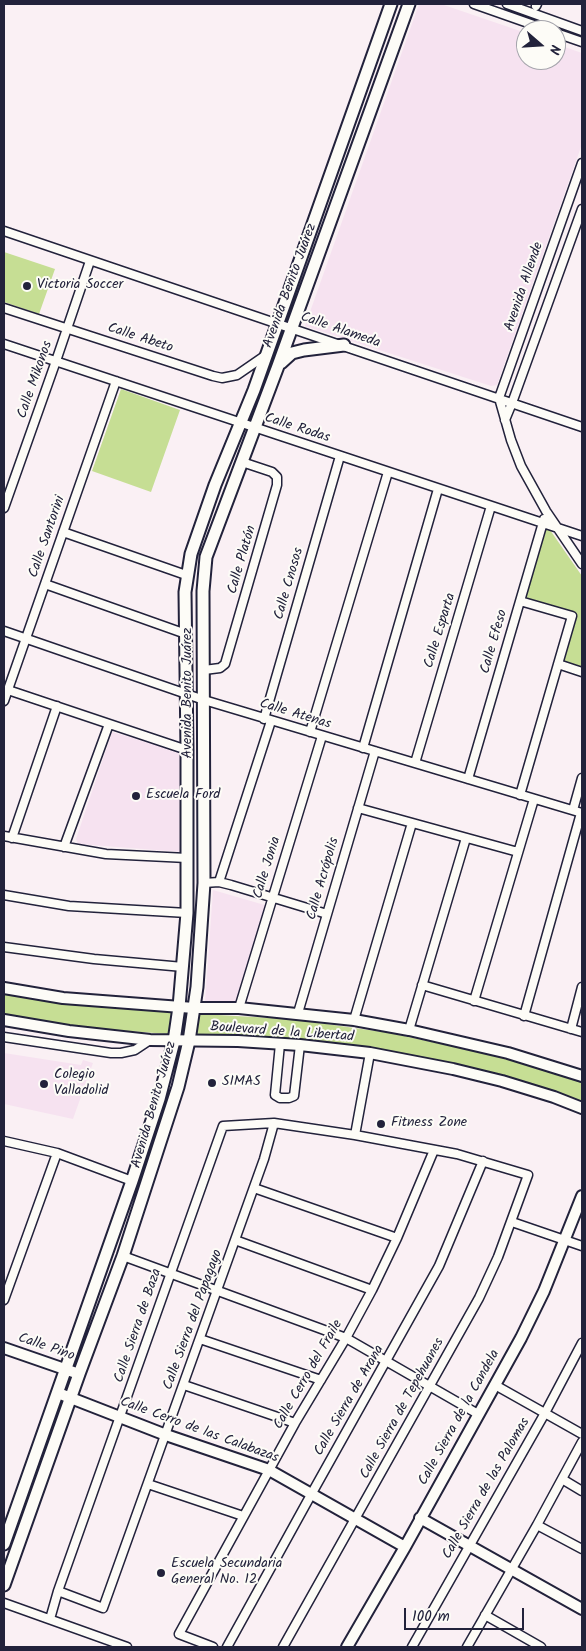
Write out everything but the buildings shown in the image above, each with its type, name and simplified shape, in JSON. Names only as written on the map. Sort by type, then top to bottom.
[{"type":"main road","name":"Avenida Benito Juárez","points":[[4,1544],[132,1181],[162,1090],[174,1041],[179,1007],[187,913],[185,592],[186,575],[196,535],[266,355],[391,4]]},
{"type":"main road","name":"Avenida Benito Juárez","points":[[4,1585],[70,1398],[123,1256],[178,1088],[189,1041],[200,949],[204,883],[203,591],[204,566],[208,549],[292,328],[408,4]]},
{"type":"main road","points":[[278,366],[292,353],[344,345]]},
{"type":"main road","name":"Boulevard de la Libertad","points":[[4,988],[63,998],[194,1008],[239,1008],[354,1020],[409,1030],[508,1053],[582,1076]]},
{"type":"main road","name":"Boulevard de la Libertad","points":[[4,1020],[69,1031],[150,1040],[300,1045],[370,1053],[453,1069],[502,1081],[582,1108]]},
{"type":"main road","name":"Calle Sierra de la Candela","points":[[347,1647],[521,1338],[544,1291],[582,1196]]},
{"type":"main road","name":"Calle Pino","points":[[4,1348],[79,1374]]},
{"type":"main road","name":"Calle Cerro de las Calabazas","points":[[58,1393],[166,1435],[269,1470],[405,1547]]},
{"type":"main road","points":[[420,1518],[582,1609]]},
{"type":"street","points":[[474,4],[520,20]]},
{"type":"street","points":[[507,4],[582,30]]},
{"type":"street","points":[[566,36],[582,42]]},
{"type":"street","name":"Avenida Allende","points":[[499,398],[582,163]]},
{"type":"street","name":"Avenida Allende","points":[[505,420],[580,223],[582,209]]},
{"type":"street","points":[[563,217],[580,223]]},
{"type":"street","name":"Calle Alameda","points":[[4,231],[512,403],[581,424]]},
{"type":"street","name":"Calle Mikonos","points":[[4,508],[7,488],[56,362],[90,260]]},
{"type":"street","name":"Calle Abeto","points":[[4,308],[222,378],[237,375],[266,355]]},
{"type":"street","name":"Calle Rodas","points":[[4,344],[582,536]]},
{"type":"street","name":"Calle Santorini","points":[[4,701],[116,381]]},
{"type":"street","points":[[499,398],[521,466],[546,511],[582,564]]},
{"type":"street","name":"Calle Cnosos","points":[[219,882],[268,720],[340,456]]},
{"type":"street","name":"Calle Platón","points":[[204,670],[220,668],[226,664],[277,485],[277,477],[272,472],[242,462]]},
{"type":"street","points":[[310,732],[388,472]]},
{"type":"street","points":[[363,748],[438,489]]},
{"type":"street","name":"Calle Esparta","points":[[415,763],[491,506]]},
{"type":"street","name":"Calle Efeso","points":[[468,779],[546,511]]},
{"type":"street","points":[[63,532],[186,575]]},
{"type":"street","points":[[45,584],[186,634]]},
{"type":"street","points":[[520,601],[572,616],[520,795]]},
{"type":"street","name":"Calle Atenas","points":[[4,631],[204,700],[582,813]]},
{"type":"street","points":[[558,664],[582,672]]},
{"type":"street","points":[[8,690],[187,750]]},
{"type":"street","points":[[57,706],[8,837],[106,854],[187,858]]},
{"type":"street","points":[[64,847],[109,724]]},
{"type":"street","name":"Calle Jonia","points":[[239,1008],[322,736]]},
{"type":"street","name":"Calle Acrópolis","points":[[298,1013],[375,751]]},
{"type":"street","points":[[573,810],[582,778]]},
{"type":"street","points":[[474,1001],[534,799]]},
{"type":"street","points":[[358,808],[518,852]]},
{"type":"street","points":[[524,1016],[582,813]]},
{"type":"street","points":[[354,1020],[412,823]]},
{"type":"street","points":[[409,1030],[466,838]]},
{"type":"street","points":[[204,883],[219,882],[327,914]]},
{"type":"street","points":[[4,895],[69,906],[187,913]]},
{"type":"street","points":[[4,947],[94,959],[183,967]]},
{"type":"street","points":[[422,986],[582,1032]]},
{"type":"street","points":[[571,1028],[582,987]]},
{"type":"street","points":[[4,1037],[111,1053],[135,1050],[150,1040]]},
{"type":"street","points":[[280,1044],[275,1095],[280,1098],[294,1096],[300,1045]]},
{"type":"street","points":[[355,1135],[370,1053]]},
{"type":"street","points":[[274,1124],[355,1135],[483,1161]]},
{"type":"street","name":"Calle Sierra de Baza","points":[[50,1620],[58,1591],[223,1126],[274,1124]]},
{"type":"street","name":"Calle Sierra del Papagayo","points":[[58,1591],[103,1608],[254,1188],[274,1124]]},
{"type":"street","points":[[4,1141],[57,1153],[132,1181]]},
{"type":"street","name":"Calle Cerro del Fraile","points":[[214,1647],[179,1634],[295,1423],[346,1338],[372,1290],[397,1238],[434,1150]]},
{"type":"street","points":[[4,1300],[57,1153]]},
{"type":"street","name":"Calle Sierra de Tepehuanes","points":[[283,1647],[479,1298],[512,1222],[528,1175],[483,1161]]},
{"type":"street","name":"Calle Sierra de Arana","points":[[227,1647],[439,1266],[483,1161]]},
{"type":"street","points":[[254,1188],[397,1238]]},
{"type":"street","points":[[512,1222],[582,1246]]},
{"type":"street","points":[[235,1240],[372,1290]]},
{"type":"street","points":[[123,1256],[346,1338],[478,1414]]},
{"type":"street","points":[[200,1339],[321,1380]]},
{"type":"street","name":"Calle Sierra de las Palomas","points":[[412,1647],[545,1413],[582,1343]]},
{"type":"street","points":[[184,1385],[295,1423]]},
{"type":"street","points":[[495,1385],[582,1434]]},
{"type":"street","points":[[467,1647],[512,1570],[582,1442]]},
{"type":"street","points":[[562,1479],[582,1491]]},
{"type":"street","points":[[148,1484],[243,1516]]},
{"type":"street","points":[[537,1525],[582,1550]]},
{"type":"street","points":[[4,1603],[127,1647]]},
{"type":"street","points":[[485,1615],[541,1647]]},
{"type":"shaded area","points":[[419,4],[441,4],[516,30],[516,70],[566,70],[566,47],[582,53],[582,144],[497,385],[491,386],[305,326]]},
{"type":"shaded area","name":"Escuela Ford","points":[[112,732],[183,753],[182,852],[78,844],[76,839]]},
{"type":"shaded area","points":[[213,890],[268,906],[238,1001],[205,1002]]},
{"type":"shaded area","name":"Colegio Valladolid","points":[[4,1053],[81,1065],[83,1060],[93,1063],[73,1119],[4,1104]]},
{"type":"green space","name":"Victoria Soccer","points":[[4,252],[55,269],[39,314],[4,302]]},
{"type":"green space","points":[[121,389],[180,410],[151,492],[92,471]]},
{"type":"green space","points":[[544,526],[550,530],[582,576],[582,672],[556,665],[570,613],[522,598]]},
{"type":"green space","points":[[4,993],[96,1006],[172,1012],[168,1034],[88,1028],[4,1016]]},
{"type":"green space","points":[[199,1014],[291,1019],[390,1033],[539,1065],[582,1080],[582,1102],[533,1085],[398,1054],[317,1041],[196,1034]]},
{"type":"place","name":"Victoria Soccer","points":[[27,286]]},
{"type":"place","name":"Escuela Ford","points":[[136,796]]},
{"type":"place","name":"SIMAS","points":[[212,1083]]},
{"type":"place","name":"Colegio Valladolid","points":[[44,1084]]},
{"type":"place","name":"Fitness Zone","points":[[381,1124]]},
{"type":"place","name":"Escuela Secundaria General No. 12","points":[[161,1573]]}]
